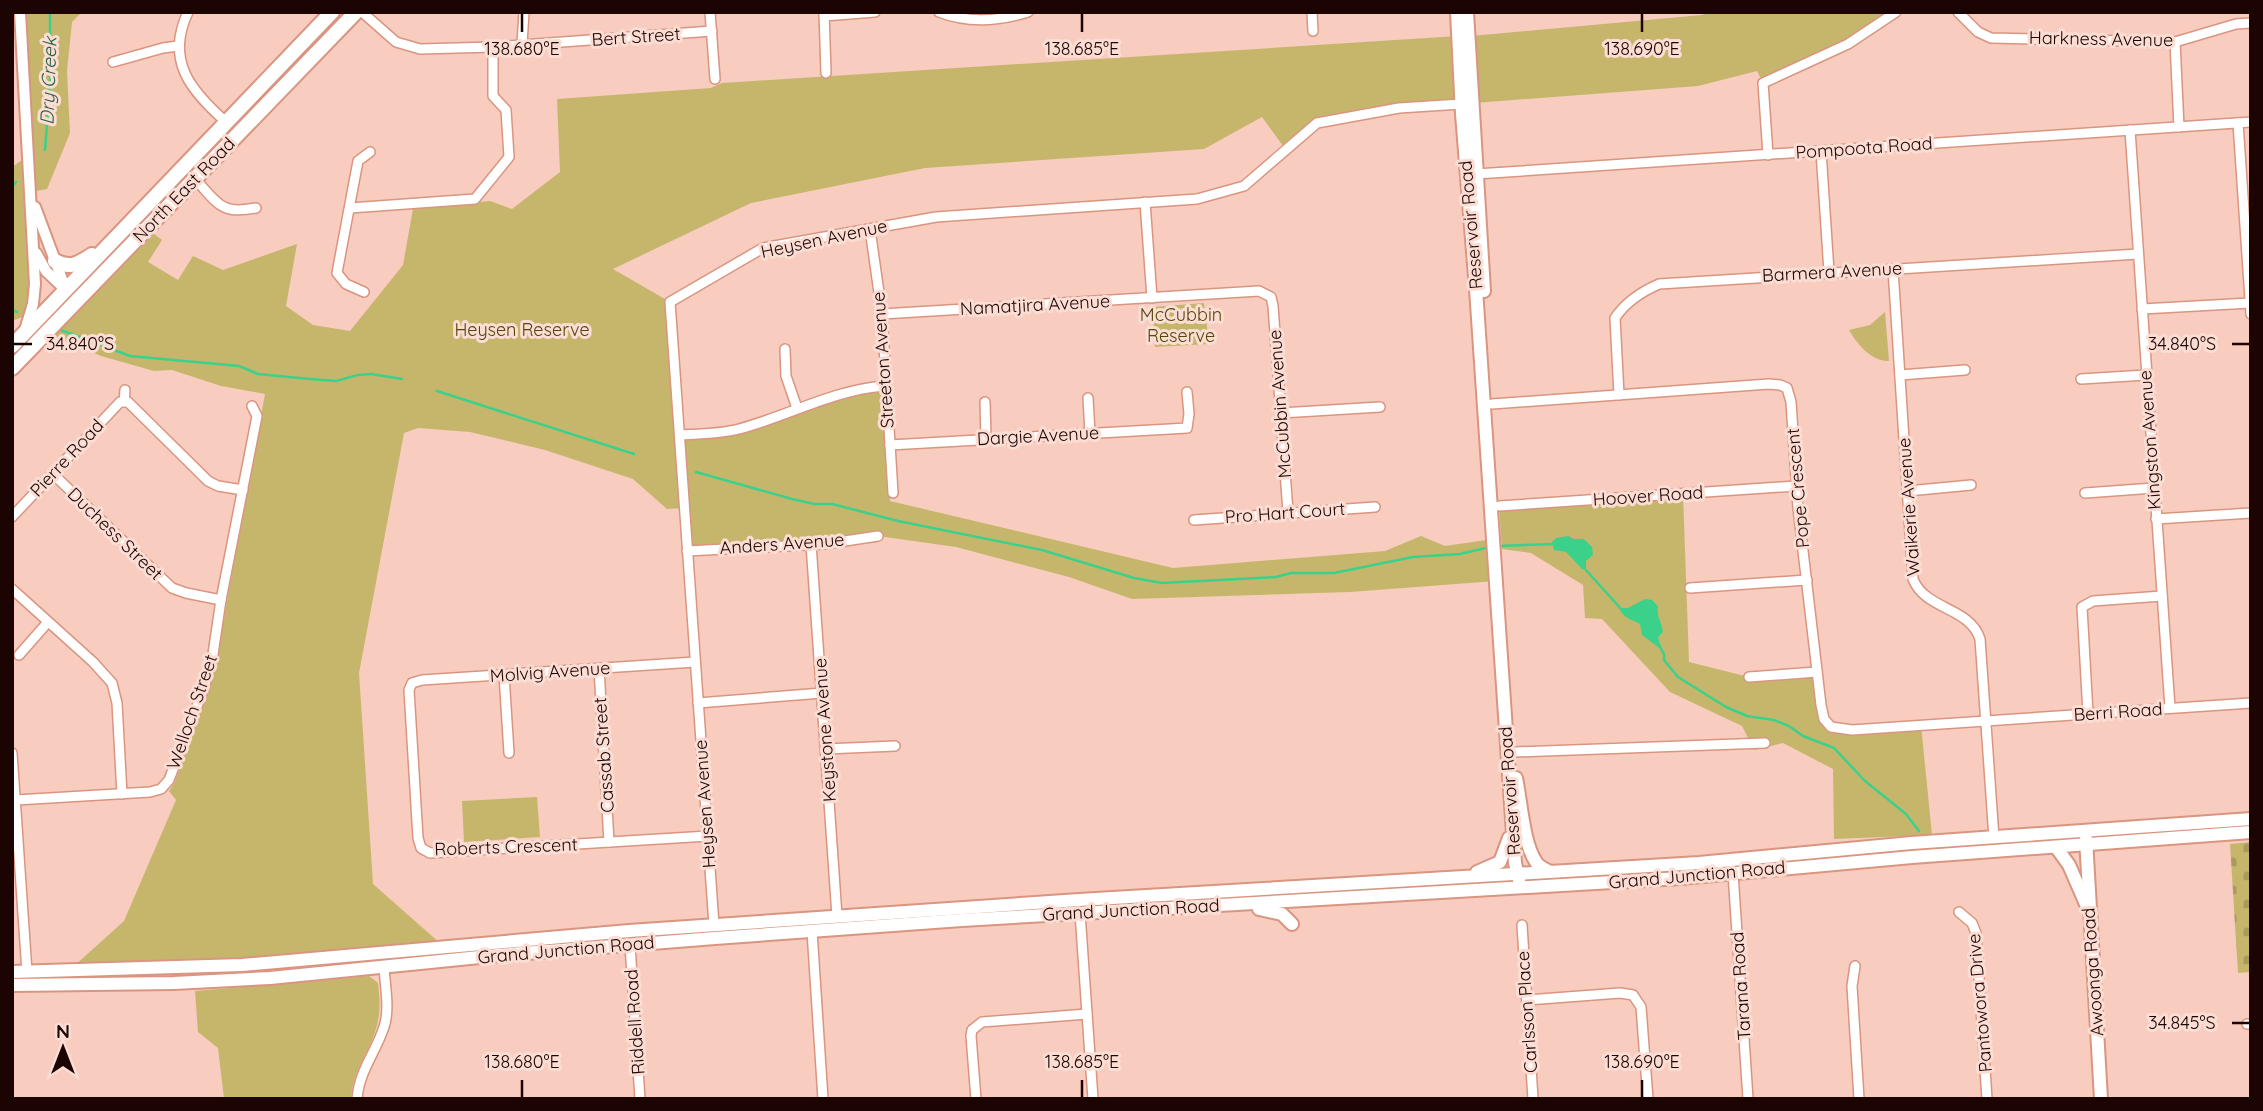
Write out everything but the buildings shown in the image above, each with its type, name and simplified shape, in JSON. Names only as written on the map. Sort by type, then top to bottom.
[{"type":"highway","name":"North East Road","points":[[12,368],[356,12]]},
{"type":"highway","name":"North East Road","points":[[12,346],[333,13]]},
{"type":"highway","points":[[227,145],[226,122],[240,124],[250,121]]},
{"type":"highway","points":[[55,261],[75,266],[106,250]]},
{"type":"highway","points":[[61,318],[66,290],[78,289],[98,281]]},
{"type":"main road","name":"Reservoir Road","points":[[1457,12],[1463,39]]},
{"type":"main road","name":"Reservoir Road","points":[[1466,12],[1463,39],[1465,79],[1499,560],[1511,752],[1512,822],[1519,881]]},
{"type":"main road","name":"Reservoir Road","points":[[1511,752],[1516,778],[1522,863],[1519,881]]},
{"type":"main road","points":[[1516,778],[1533,856],[1537,864],[1550,872]]},
{"type":"main road","name":"Grand Junction Road","points":[[812,924],[837,916],[964,908],[1292,902],[1519,881],[1733,873],[2056,847],[2086,838],[2251,819]]},
{"type":"main road","points":[[1453,878],[1485,870],[1500,862],[1506,851],[1512,822]]},
{"type":"main road","name":"Grand Junction Road","points":[[12,985],[27,979],[269,963],[629,931],[714,931],[812,924],[1015,918],[1080,907],[1291,887],[1453,878],[1519,881],[1550,872],[1751,859],[1912,843],[1993,838],[2086,838],[2251,832]]},
{"type":"main road","name":"Awoonga Road","points":[[2086,838],[2101,1099]]},
{"type":"main road","points":[[2056,847],[2069,865],[2089,911]]},
{"type":"main road","points":[[1699,863],[1722,867],[1733,873],[1751,859]]},
{"type":"main road","points":[[1291,887],[1292,902]]},
{"type":"main road","points":[[1305,887],[1306,901]]},
{"type":"main road","points":[[1232,904],[1278,912],[1292,924]]},
{"type":"main road","points":[[964,908],[966,912],[973,914],[1015,918]]},
{"type":"main road","points":[[629,931],[630,945]]},
{"type":"main road","name":"Grand Junction Road","points":[[12,972],[27,979],[173,983],[270,978],[630,945],[714,931]]},
{"type":"main road","points":[[383,953],[384,967]]},
{"type":"main road","points":[[148,969],[173,983]]},
{"type":"street","points":[[20,12],[18,88],[26,124],[34,295],[24,334]]},
{"type":"street","points":[[188,12],[179,32],[178,46],[182,64],[194,90],[226,122]]},
{"type":"street","name":"Bert Street","points":[[362,12],[389,37],[412,48],[493,47],[712,32]]},
{"type":"street","points":[[522,44],[524,12]]},
{"type":"street","points":[[710,12],[715,79]]},
{"type":"street","points":[[826,73],[824,14],[875,12]]},
{"type":"street","points":[[939,12],[953,18],[1003,19],[1028,12]]},
{"type":"street","points":[[1312,12],[1313,31]]},
{"type":"street","points":[[1768,155],[1763,83],[1848,44],[1896,12]]},
{"type":"street","name":"Harkness Avenue","points":[[1958,12],[1978,32],[1991,38],[2175,42],[2236,24],[2251,23]]},
{"type":"street","points":[[2175,42],[2179,127]]},
{"type":"street","points":[[113,62],[178,46]]},
{"type":"street","points":[[350,208],[475,199],[509,157],[506,110],[494,96],[493,47]]},
{"type":"street","name":"Heysen Avenue","points":[[714,931],[670,302],[762,248],[936,217],[1197,199],[1244,186],[1317,123],[1399,108],[1467,103]]},
{"type":"street","name":"Pompoota Road","points":[[1471,174],[2251,122]]},
{"type":"street","points":[[2238,123],[2251,314]]},
{"type":"street","name":"Kingston Avenue","points":[[2130,130],[2170,708]]},
{"type":"street","points":[[1821,151],[1829,272]]},
{"type":"street","points":[[364,292],[346,285],[337,273],[358,161],[370,152]]},
{"type":"street","points":[[195,179],[227,209],[239,211],[256,208]]},
{"type":"street","points":[[31,198],[66,290]]},
{"type":"street","points":[[1145,202],[1152,298]]},
{"type":"street","name":"Streeton Avenue","points":[[870,229],[882,314],[892,493]]},
{"type":"street","points":[[33,244],[46,271],[66,290]]},
{"type":"street","name":"Barmera Avenue","points":[[1619,395],[1615,318],[1625,306],[1658,284],[2138,254]]},
{"type":"street","name":"Waikerie Avenue","points":[[1893,269],[1913,579],[1917,590],[1925,597],[1970,622],[1980,639],[1993,838]]},
{"type":"street","name":"Namatjira Avenue","points":[[882,314],[1259,291],[1271,297]]},
{"type":"street","name":"McCubbin Avenue","points":[[1271,297],[1288,512]]},
{"type":"street","points":[[2142,309],[2250,303]]},
{"type":"street","points":[[785,349],[786,376],[797,408]]},
{"type":"street","points":[[1900,375],[1965,370]]},
{"type":"street","points":[[2081,379],[2146,375]]},
{"type":"street","name":"Pope Crescent","points":[[1488,404],[1769,384],[1787,388],[1791,402],[1796,486],[1824,719],[1831,727],[1841,730],[1985,721]]},
{"type":"street","points":[[680,435],[714,434],[740,429],[857,390],[884,386]]},
{"type":"street","points":[[125,390],[124,402],[128,402],[208,481],[218,486],[243,490]]},
{"type":"street","name":"Dargie Avenue","points":[[890,444],[1187,428],[1187,392]]},
{"type":"street","points":[[1087,398],[1090,433]]},
{"type":"street","name":"Pierre Road","points":[[12,517],[120,402],[124,402]]},
{"type":"street","points":[[985,402],[986,439]]},
{"type":"street","name":"Welloch Street","points":[[16,800],[161,789],[169,780],[204,688],[213,654],[257,416],[252,406]]},
{"type":"street","points":[[1281,413],[1380,407]]},
{"type":"street","name":"Duchess Street","points":[[53,474],[172,587],[186,593],[221,600]]},
{"type":"street","points":[[1908,491],[1970,485]]},
{"type":"street","name":"Hoover Road","points":[[1495,506],[1796,486]]},
{"type":"street","points":[[2085,493],[2154,488]]},
{"type":"street","name":"Pro Hart Court","points":[[1194,520],[1375,507]]},
{"type":"street","points":[[2156,519],[2251,513]]},
{"type":"street","name":"Anders Avenue","points":[[687,551],[811,544],[878,536]]},
{"type":"street","name":"Keystone Avenue","points":[[811,544],[837,916]]},
{"type":"street","points":[[1690,588],[1807,580]]},
{"type":"street","points":[[12,589],[111,683],[117,702],[122,794]]},
{"type":"street","points":[[2088,713],[2082,607],[2093,601],[2162,596]]},
{"type":"street","points":[[19,655],[48,622]]},
{"type":"street","name":"Molvig Avenue","points":[[409,690],[412,684],[422,680],[695,662]]},
{"type":"street","name":"Cassab Street","points":[[599,668],[610,842]]},
{"type":"street","points":[[1749,677],[1817,671]]},
{"type":"street","points":[[504,675],[509,753]]},
{"type":"street","name":"Roberts Crescent","points":[[409,690],[421,848],[430,853],[708,836]]},
{"type":"street","points":[[698,703],[822,693]]},
{"type":"street","name":"Berri Road","points":[[1985,721],[2251,703]]},
{"type":"street","points":[[1511,752],[1765,743]]},
{"type":"street","points":[[826,749],[895,746]]},
{"type":"street","points":[[12,753],[16,851],[27,979]]},
{"type":"street","name":"Tarana Road","points":[[1733,873],[1748,1099]]},
{"type":"street","points":[[1080,907],[1093,1099]]},
{"type":"street","name":"Pantowora Drive","points":[[1959,912],[1972,923],[1976,933],[1987,1099]]},
{"type":"street","points":[[812,924],[823,1099]]},
{"type":"street","name":"Carlsson Place","points":[[1522,925],[1533,1099]]},
{"type":"street","name":"Riddell Road","points":[[630,945],[640,1099]]},
{"type":"street","points":[[1855,966],[1852,986],[1859,1099]]},
{"type":"street","points":[[357,1099],[358,1086],[367,1061],[384,1026],[384,967]]},
{"type":"street","points":[[1527,1000],[1620,993],[1633,995],[1641,1007],[1648,1099]]},
{"type":"street","points":[[976,1099],[971,1036],[977,1025],[982,1022],[1087,1014]]},
{"type":"green space","points":[[20,12],[82,12],[72,22],[67,71],[70,133],[47,189],[31,192],[31,313],[15,320],[12,319],[12,167],[28,156]]},
{"type":"green space","points":[[1709,12],[1890,12],[1848,44],[1763,83],[1757,71],[1698,86],[1474,103],[1471,36],[1702,15]]},
{"type":"green space","name":"Heysen Reserve","points":[[1458,36],[1461,104],[1317,123],[1286,150],[1262,117],[1204,149],[925,168],[751,203],[613,269],[670,302],[680,435],[740,429],[869,387],[884,386],[890,501],[1173,568],[1385,551],[1421,536],[1445,546],[1493,539],[1496,581],[1350,592],[1132,599],[1069,577],[956,547],[878,536],[687,551],[684,508],[667,509],[633,479],[545,450],[470,432],[418,428],[404,433],[359,673],[373,884],[441,944],[275,957],[72,968],[124,921],[176,800],[169,791],[175,782],[215,667],[265,394],[221,386],[172,370],[154,371],[101,356],[54,336],[154,234],[162,240],[148,262],[178,280],[193,256],[223,270],[297,244],[286,306],[313,325],[350,331],[403,265],[413,209],[490,201],[512,209],[560,172],[557,99],[711,88],[722,83]]},
{"type":"green space","name":"McCubbin Reserve","points":[[1204,303],[1209,344],[1155,347],[1153,307]]},
{"type":"green space","points":[[1885,312],[1889,361],[1871,355],[1849,330],[1870,325]]},
{"type":"green space","points":[[1683,494],[1689,662],[1749,677],[1817,672],[1824,719],[1831,727],[1921,725],[1932,835],[1834,839],[1833,769],[1783,743],[1754,750],[1742,726],[1670,692],[1602,619],[1585,618],[1583,585],[1531,553],[1502,549],[1499,506]]},
{"type":"green space","points":[[537,797],[540,837],[464,842],[462,801]]},
{"type":"green space","points":[[2251,842],[2251,972],[2238,973],[2230,844]]},
{"type":"green space","points":[[369,976],[378,983],[378,1020],[372,1041],[354,1080],[351,1099],[224,1099],[218,1048],[198,1032],[195,991]]},
{"type":"shaded area","points":[[1568,536],[1584,539],[1592,547],[1593,555],[1586,561],[1586,570],[1566,552],[1554,550],[1552,542],[1556,538]]},
{"type":"shaded area","points":[[1645,599],[1652,600],[1658,606],[1663,632],[1658,637],[1662,650],[1642,635],[1640,624],[1625,616],[1619,608],[1628,608]]},
{"type":"waterway","name":"Dry Creek","points":[[45,150],[50,84],[50,12]]},
{"type":"waterway","name":"Dry Creek","points":[[12,187],[16,182]]},
{"type":"waterway","points":[[12,310],[17,312]]},
{"type":"waterway","points":[[58,329],[130,356],[239,366],[258,374],[310,379],[336,381],[371,374],[402,379]]},
{"type":"waterway","points":[[437,391],[634,454]]},
{"type":"waterway","points":[[696,472],[814,504],[832,504],[898,521],[1042,550],[1134,578],[1162,583],[1276,577],[1291,573],[1334,573],[1413,557],[1460,554],[1490,547]]},
{"type":"waterway","points":[[1497,546],[1553,544]]},
{"type":"waterway","points":[[1586,570],[1622,610]]},
{"type":"waterway","points":[[1660,647],[1664,660],[1678,677],[1726,707],[1747,716],[1774,720],[1803,736],[1834,748],[1865,781],[1906,814],[1919,831]]}]
